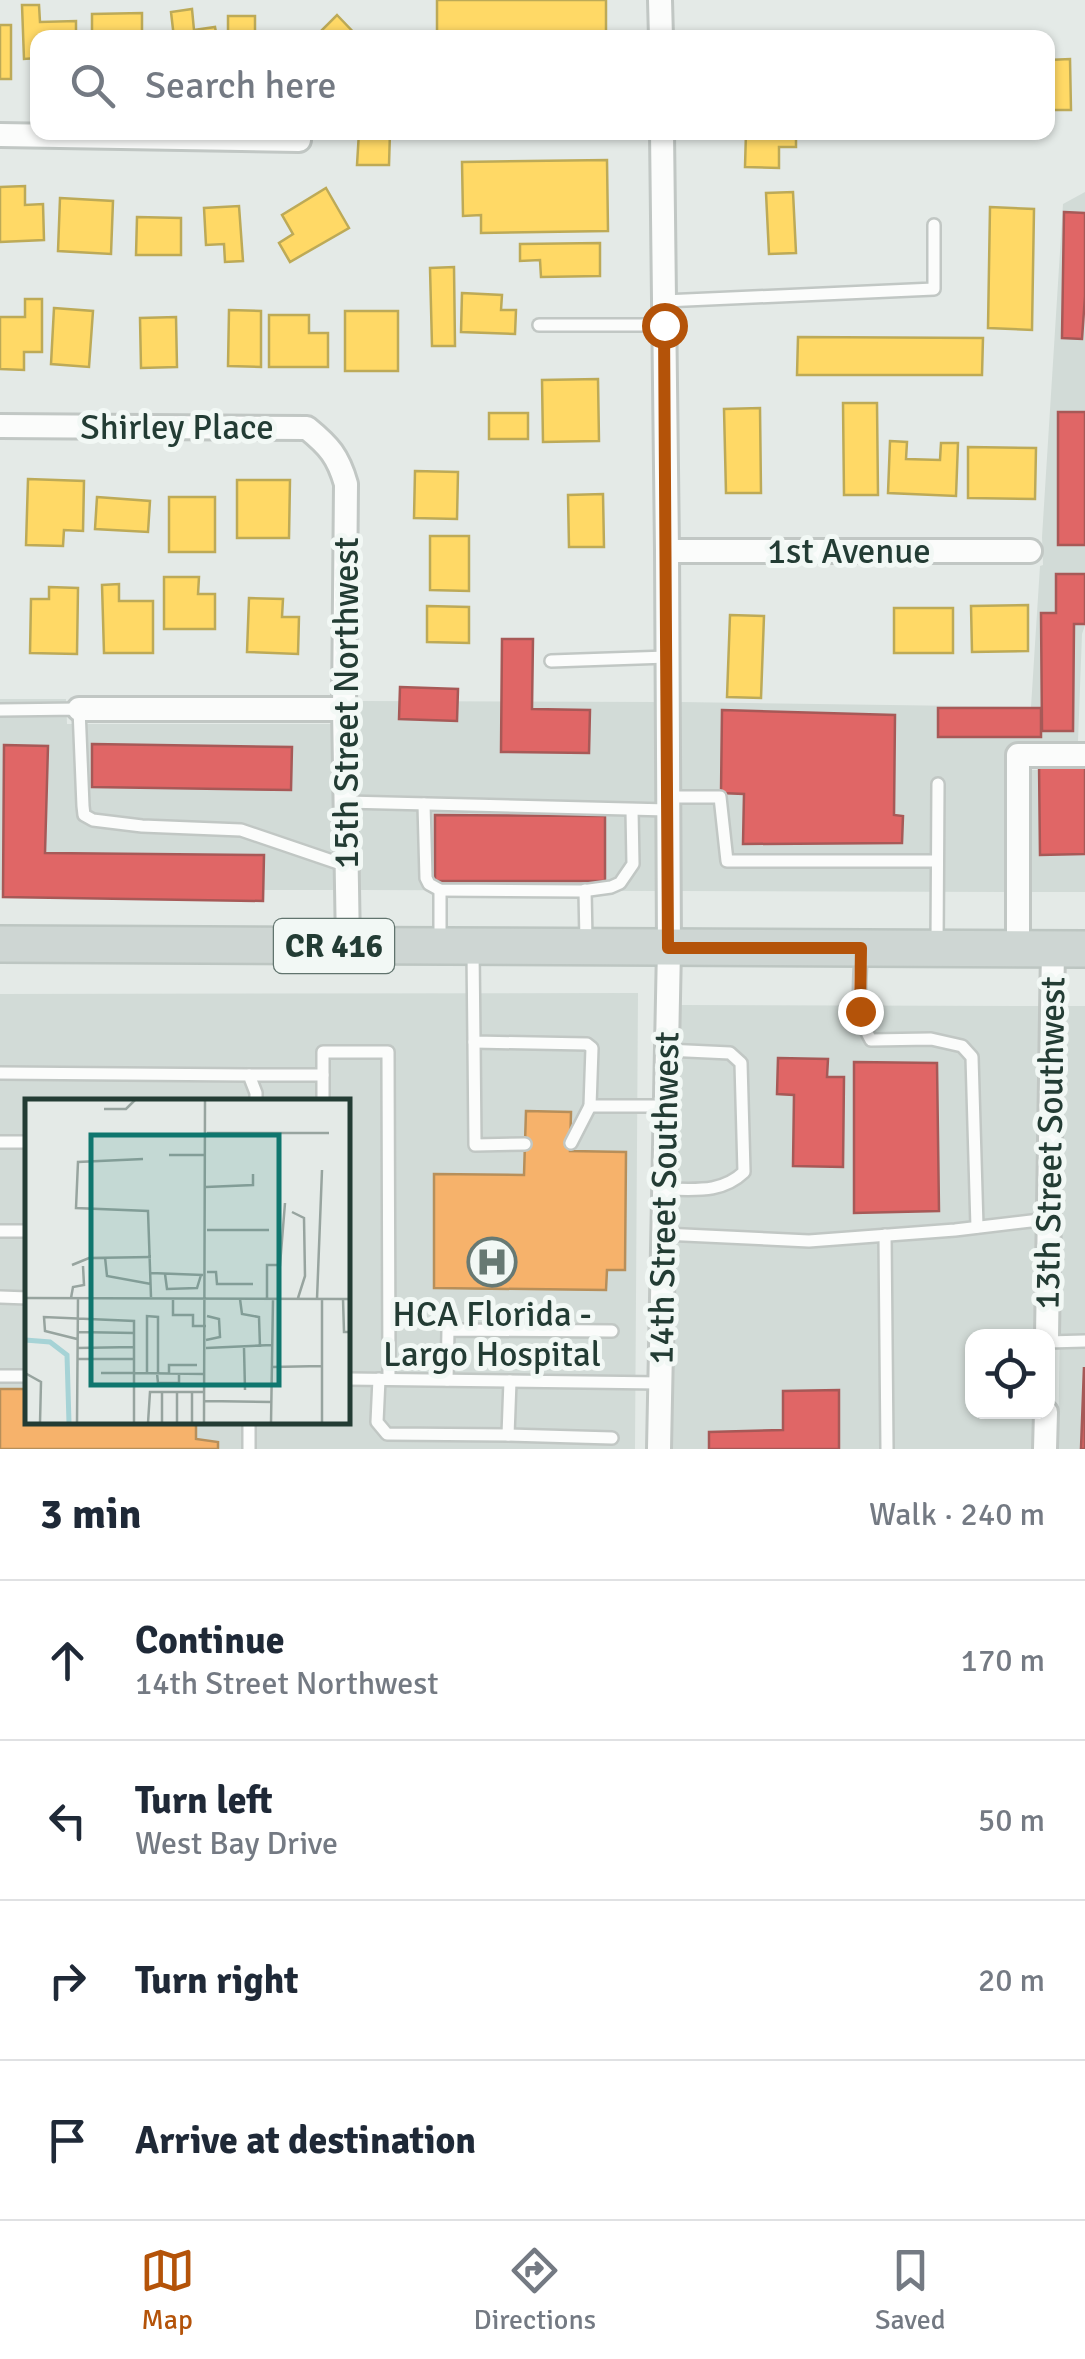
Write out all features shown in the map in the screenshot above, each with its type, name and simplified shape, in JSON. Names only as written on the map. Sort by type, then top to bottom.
[{"type":"main road","name":"CR 416","points":[[0,944],[1052,949]]},
{"type":"street","points":[[660,0],[661,30]]},
{"type":"street","points":[[0,135],[30,136]]},
{"type":"street","name":"14th Street Southwest","points":[[659,1449],[668,948],[662,140]]},
{"type":"street","name":"Shirley Place","points":[[0,426],[307,428],[325,442],[339,461]]},
{"type":"street","name":"15th Street Northwest","points":[[339,461],[346,484],[348,946]]},
{"type":"street","name":"1st Avenue","points":[[668,550],[1030,552]]},
{"type":"street","points":[[79,709],[344,709]]},
{"type":"street","name":"13th Street Southwest","points":[[1047,1329],[1052,949],[1018,755],[1085,755]]},
{"type":"street","points":[[1046,1419],[1046,1449]]},
{"type":"lane","points":[[538,325],[934,289],[934,225]]},
{"type":"lane","points":[[552,661],[668,657]]},
{"type":"lane","points":[[0,710],[79,709],[84,814],[93,820],[241,830],[347,866]]},
{"type":"lane","points":[[937,948],[938,784]]},
{"type":"lane","points":[[346,802],[632,810],[720,797],[727,861],[938,861]]},
{"type":"lane","points":[[424,804],[426,878],[428,884],[440,890],[611,888],[620,883],[633,864],[632,810]]},
{"type":"lane","points":[[440,890],[457,946],[474,1042],[475,1145],[525,1144]]},
{"type":"lane","points":[[585,890],[586,947]]},
{"type":"lane","points":[[861,948],[860,1011],[872,1040],[931,1039],[962,1046],[972,1057],[978,1227]]},
{"type":"lane","points":[[474,1042],[587,1044],[592,1048],[590,1106],[571,1143]]},
{"type":"lane","points":[[664,1189],[712,1190],[733,1182],[744,1172],[742,1064],[730,1054],[666,1050]]},
{"type":"lane","points":[[323,1099],[323,1052],[388,1052],[384,1379],[377,1422],[387,1434],[612,1438]]},
{"type":"lane","points":[[0,1073],[323,1075]]},
{"type":"lane","points":[[249,1075],[256,1099]]},
{"type":"lane","points":[[590,1106],[664,1106]]},
{"type":"lane","points":[[663,1234],[808,1241],[1048,1219]]},
{"type":"lane","points":[[885,1235],[887,1449]]},
{"type":"lane","points":[[447,1380],[448,1330],[612,1331]]},
{"type":"lane","points":[[1055,1339],[1085,1341]]},
{"type":"lane","points":[[350,1379],[660,1383]]},
{"type":"lane","points":[[508,1435],[510,1381]]},
{"type":"shaded area","points":[[1085,192],[1085,625],[1078,741],[1018,741],[1005,755],[1005,892],[681,891],[681,702],[1031,707],[1063,204]]},
{"type":"shaded area","points":[[0,699],[66,699],[67,724],[332,724],[334,890],[0,890]]},
{"type":"shaded area","points":[[357,701],[655,702],[656,891],[360,890]]},
{"type":"shaded area","points":[[1031,770],[1085,770],[1085,892],[1031,892]]},
{"type":"shaded area","name":"HCA Florida - Largo Hospital","points":[[638,993],[635,1449],[0,1449],[0,994]]},
{"type":"shaded area","points":[[680,1005],[1039,1006],[1034,1329],[965,1329],[965,1419],[1033,1419],[1032,1449],[671,1449]]},
{"type":"shaded area","points":[[1065,1006],[1085,1006],[1085,1449],[1058,1449]]},
{"type":"building: Homes","points":[[437,0],[606,0],[606,30],[437,30]]},
{"type":"building: Homes","points":[[22,5],[39,5],[40,22],[76,21],[76,30],[30,30],[30,59],[24,59]]},
{"type":"building: Homes","points":[[192,9],[194,30],[173,30],[171,12]]},
{"type":"building: Homes","points":[[142,13],[142,30],[92,30],[92,14]]},
{"type":"building: Homes","points":[[337,15],[351,30],[322,30]]},
{"type":"building: Homes","points":[[228,16],[255,16],[255,30],[228,30]]},
{"type":"building: Homes","points":[[0,25],[11,25],[11,79],[0,79]]},
{"type":"building: Homes","points":[[1070,59],[1071,110],[1055,110],[1055,60]]},
{"type":"building: Homes","points":[[359,140],[390,140],[389,165],[357,165]]},
{"type":"building: Homes","points":[[746,140],[796,140],[796,147],[779,147],[779,168],[745,167]]},
{"type":"building: Homes","points":[[607,160],[608,231],[481,233],[481,215],[463,216],[462,162]]},
{"type":"building: Homes","points":[[25,186],[25,205],[43,204],[44,240],[0,242],[0,187]]},
{"type":"building: Homes","points":[[326,188],[349,228],[290,262],[279,243],[293,234],[282,215]]},
{"type":"building: Homes","points":[[793,192],[796,253],[769,254],[766,193]]},
{"type":"building: Homes","points":[[60,198],[113,201],[111,254],[58,251]]},
{"type":"building: Homes","points":[[239,206],[243,261],[225,262],[224,244],[206,245],[204,208]]},
{"type":"building: Homes","points":[[990,207],[1034,209],[1032,330],[988,328]]},
{"type":"building: Homes","points":[[137,217],[181,218],[181,255],[136,255]]},
{"type":"building: Homes","points":[[600,243],[600,276],[541,277],[540,260],[520,261],[520,244]]},
{"type":"building: Homes","points":[[454,267],[455,346],[432,346],[430,268]]},
{"type":"building: Homes","points":[[462,293],[502,295],[501,310],[516,310],[515,334],[461,332]]},
{"type":"building: Homes","points":[[25,299],[42,299],[42,352],[24,352],[24,370],[0,369],[0,317],[25,317]]},
{"type":"building: Homes","points":[[54,308],[93,311],[89,367],[51,364]]},
{"type":"building: Homes","points":[[229,310],[261,311],[261,367],[228,366]]},
{"type":"building: Homes","points":[[345,311],[398,311],[398,371],[345,371]]},
{"type":"building: Homes","points":[[269,315],[309,315],[309,333],[328,333],[328,367],[269,367]]},
{"type":"building: Homes","points":[[176,317],[177,367],[141,368],[140,318]]},
{"type":"building: Homes","points":[[798,337],[983,338],[982,375],[797,375]]},
{"type":"building: Homes","points":[[598,379],[599,441],[543,442],[542,380]]},
{"type":"building: Homes","points":[[843,403],[877,403],[878,495],[844,495]]},
{"type":"building: Homes","points":[[760,408],[761,493],[726,493],[724,409]]},
{"type":"building: Homes","points":[[489,413],[528,413],[528,439],[489,439]]},
{"type":"building: Homes","points":[[890,441],[907,442],[906,459],[940,460],[941,443],[958,443],[956,496],[888,493]]},
{"type":"building: Homes","points":[[968,447],[1036,448],[1035,499],[968,498]]},
{"type":"building: Homes","points":[[415,471],[458,472],[457,519],[414,518]]},
{"type":"building: Homes","points":[[28,479],[84,481],[83,531],[64,530],[63,546],[26,545]]},
{"type":"building: Homes","points":[[237,480],[290,480],[289,538],[237,538]]},
{"type":"building: Homes","points":[[603,494],[604,547],[569,547],[568,495]]},
{"type":"building: Homes","points":[[97,497],[150,501],[148,532],[95,529]]},
{"type":"building: Homes","points":[[169,497],[215,497],[215,552],[169,552]]},
{"type":"building: Homes","points":[[430,536],[469,536],[469,591],[430,590]]},
{"type":"building: Homes","points":[[164,577],[199,577],[198,594],[215,594],[215,629],[164,629]]},
{"type":"building: Homes","points":[[119,584],[119,601],[153,601],[153,653],[104,653],[102,585]]},
{"type":"building: Homes","points":[[49,587],[78,588],[77,654],[30,653],[31,599],[49,599]]},
{"type":"building: Homes","points":[[249,598],[283,599],[282,617],[299,617],[298,654],[247,652]]},
{"type":"building: Homes","points":[[1028,605],[1028,651],[972,652],[971,606]]},
{"type":"building: Homes","points":[[427,606],[469,607],[469,643],[427,642]]},
{"type":"building: Homes","points":[[894,608],[953,608],[953,653],[894,653]]},
{"type":"building: Homes","points":[[730,615],[764,616],[761,698],[727,697]]},
{"type":"building: Shops","points":[[1064,212],[1085,213],[1082,339],[1062,338]]},
{"type":"building: Shops","points":[[1058,412],[1085,412],[1085,545],[1058,545]]},
{"type":"building: Shops","points":[[1056,574],[1085,574],[1085,624],[1074,624],[1073,731],[1042,731],[1041,613],[1056,613]]},
{"type":"building: Shops","points":[[502,639],[533,639],[532,709],[590,710],[589,753],[501,752]]},
{"type":"building: Shops","points":[[400,687],[458,689],[457,721],[399,719]]},
{"type":"building: Shops","points":[[938,708],[1041,708],[1041,737],[938,737]]},
{"type":"building: Shops","points":[[722,710],[895,715],[894,815],[903,816],[902,843],[743,844],[744,794],[721,793]]},
{"type":"building: Shops","points":[[92,744],[292,747],[291,790],[92,787]]},
{"type":"building: Shops","points":[[4,745],[48,746],[45,853],[264,855],[263,901],[3,897]]},
{"type":"building: Shops","points":[[1085,761],[1085,854],[1040,855],[1039,762]]},
{"type":"building: Shops","points":[[435,815],[605,816],[605,881],[435,881]]},
{"type":"building: Shops","points":[[778,1058],[828,1059],[827,1077],[844,1077],[843,1167],[793,1166],[794,1095],[777,1094]]},
{"type":"building: Shops","points":[[854,1062],[937,1063],[939,1211],[854,1213]]},
{"type":"building: Shops","points":[[1084,1367],[1085,1449],[1081,1449]]},
{"type":"building: Shops","points":[[839,1390],[839,1449],[709,1449],[709,1432],[783,1430],[783,1391]]},
{"type":"building: Health","points":[[526,1111],[571,1112],[570,1151],[626,1152],[625,1270],[607,1270],[606,1290],[434,1288],[434,1174],[524,1175]]},
{"type":"building: Health","points":[[0,1389],[25,1389],[25,1424],[196,1424],[196,1439],[218,1442],[218,1449],[0,1449]]},
{"type":"place","name":"HCA Florida - Largo Hospital","points":[[492,1262]]},
{"type":"route","points":[[664,325],[668,948],[861,948],[860,1011]]}]
